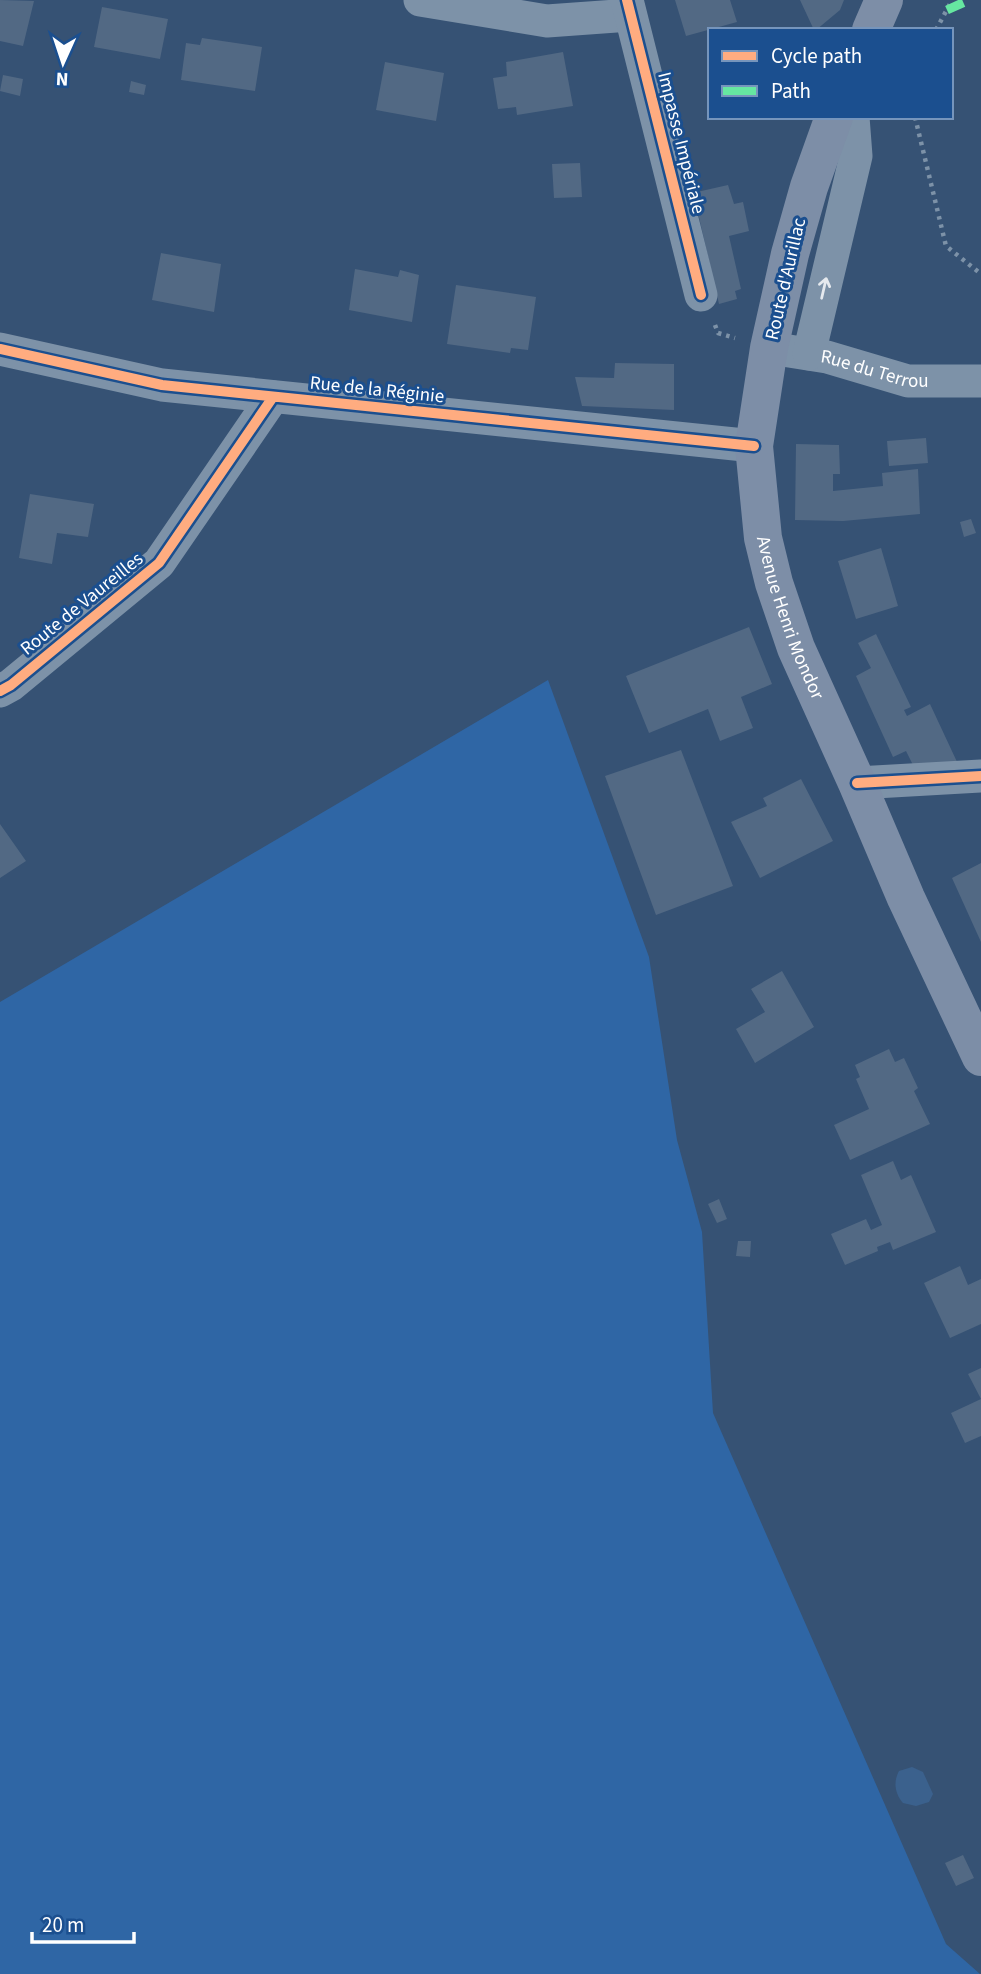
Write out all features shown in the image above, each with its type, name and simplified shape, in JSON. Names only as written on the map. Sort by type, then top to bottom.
[{"type":"main road","points":[[872,28],[884,0]]},
{"type":"main road","name":"Route d'Aurillac","points":[[754,446],[769,348],[790,254],[809,187],[833,119]]},
{"type":"main road","name":"Avenue Henri Mondor","points":[[754,446],[763,538],[774,583],[796,648],[858,783],[906,898],[981,1057]]},
{"type":"street","points":[[420,0],[547,20],[629,7]]},
{"type":"street","name":"Impasse Impériale","points":[[629,7],[701,295]]},
{"type":"street","points":[[809,354],[856,156],[853,119]]},
{"type":"street","name":"Rue du Terrou","points":[[769,348],[827,357],[908,381],[981,381]]},
{"type":"street","name":"Rue de la Réginie","points":[[0,349],[162,386],[754,446]]},
{"type":"street","name":"Route de Vaureilles","points":[[0,691],[11,685],[159,563],[273,397]]},
{"type":"street","points":[[858,783],[981,776]]},
{"type":"path","points":[[937,28],[952,0]]},
{"type":"path","points":[[915,119],[946,246],[981,274]]},
{"type":"path","points":[[701,295],[718,333],[769,348]]},
{"type":"shaded area","points":[[548,680],[649,957],[677,1140],[702,1232],[713,1413],[946,1944],[980,1974],[0,1974],[0,1002]]},
{"type":"shaded area","points":[[912,1767],[923,1772],[933,1794],[929,1802],[916,1806],[903,1803],[896,1788],[899,1771]]},
{"type":"building","points":[[0,0],[34,1],[23,46],[0,41]]},
{"type":"building","points":[[675,0],[730,0],[737,22],[686,36]]},
{"type":"building","points":[[800,0],[844,0],[840,10],[818,28],[813,28]]},
{"type":"building","points":[[102,7],[168,19],[160,59],[94,47]]},
{"type":"building","points":[[202,38],[262,47],[255,91],[181,80],[186,43],[200,45]]},
{"type":"building","points":[[563,52],[573,106],[517,115],[516,107],[498,109],[493,78],[507,76],[506,62]]},
{"type":"building","points":[[385,62],[444,73],[436,121],[376,110]]},
{"type":"building","points":[[3,75],[23,79],[20,96],[0,91]]},
{"type":"building","points":[[131,81],[146,85],[144,95],[129,92]]},
{"type":"building","points":[[580,163],[582,197],[554,198],[552,164]]},
{"type":"building","points":[[728,185],[734,204],[743,202],[749,231],[729,236],[741,289],[735,291],[737,299],[719,304],[698,213],[703,211],[697,192]]},
{"type":"building","points":[[161,253],[221,264],[214,312],[152,300]]},
{"type":"building","points":[[355,269],[398,277],[400,270],[419,275],[412,322],[349,310]]},
{"type":"building","points":[[456,285],[536,297],[528,350],[511,348],[510,353],[447,344]]},
{"type":"building","points":[[615,363],[674,364],[674,410],[582,406],[575,377],[614,378]]},
{"type":"building","points":[[926,438],[928,463],[889,466],[887,441]]},
{"type":"building","points":[[796,444],[839,445],[840,474],[833,474],[833,491],[883,486],[882,473],[918,469],[920,514],[843,521],[795,520]]},
{"type":"building","points":[[30,494],[94,504],[88,537],[57,533],[52,564],[19,558]]},
{"type":"building","points":[[971,519],[976,533],[964,537],[960,522]]},
{"type":"building","points":[[881,548],[898,606],[856,619],[838,561]]},
{"type":"building","points":[[749,627],[772,684],[741,697],[753,728],[720,741],[708,709],[649,733],[626,676]]},
{"type":"building","points":[[876,634],[911,707],[904,710],[907,716],[930,704],[958,764],[913,765],[906,751],[893,757],[856,676],[871,668],[858,643]]},
{"type":"building","points":[[681,750],[733,886],[656,915],[605,776]]},
{"type":"building","points":[[801,779],[833,841],[760,878],[731,822],[767,806],[763,798]]},
{"type":"building","points":[[0,824],[26,861],[0,878]]},
{"type":"building","points":[[981,863],[981,942],[952,878]]},
{"type":"building","points":[[782,971],[814,1027],[755,1063],[736,1029],[765,1012],[751,989]]},
{"type":"building","points":[[889,1049],[895,1062],[904,1058],[918,1088],[914,1091],[930,1124],[850,1160],[834,1125],[869,1109],[856,1079],[860,1077],[855,1065]]},
{"type":"building","points":[[893,1161],[901,1180],[911,1175],[936,1232],[893,1250],[890,1242],[877,1247],[878,1251],[845,1265],[831,1234],[866,1219],[871,1230],[882,1225],[861,1175]]},
{"type":"building","points":[[719,1199],[727,1219],[717,1223],[708,1204]]},
{"type":"building","points":[[738,1241],[751,1241],[750,1257],[736,1256]]},
{"type":"building","points":[[960,1266],[968,1285],[981,1279],[981,1324],[950,1338],[924,1283]]},
{"type":"building","points":[[981,1368],[981,1399],[968,1374]]},
{"type":"building","points":[[981,1399],[981,1436],[965,1443],[951,1413]]},
{"type":"building","points":[[963,1855],[974,1878],[956,1886],[945,1863]]},
{"type":"marked path","points":[[947,10],[969,0]]},
{"type":"cycle path","points":[[627,0],[701,295]]},
{"type":"cycle path","points":[[0,349],[162,385],[754,446]]},
{"type":"cycle path","points":[[0,691],[11,685],[159,563],[273,397]]},
{"type":"cycle path","points":[[857,783],[981,776]]}]
